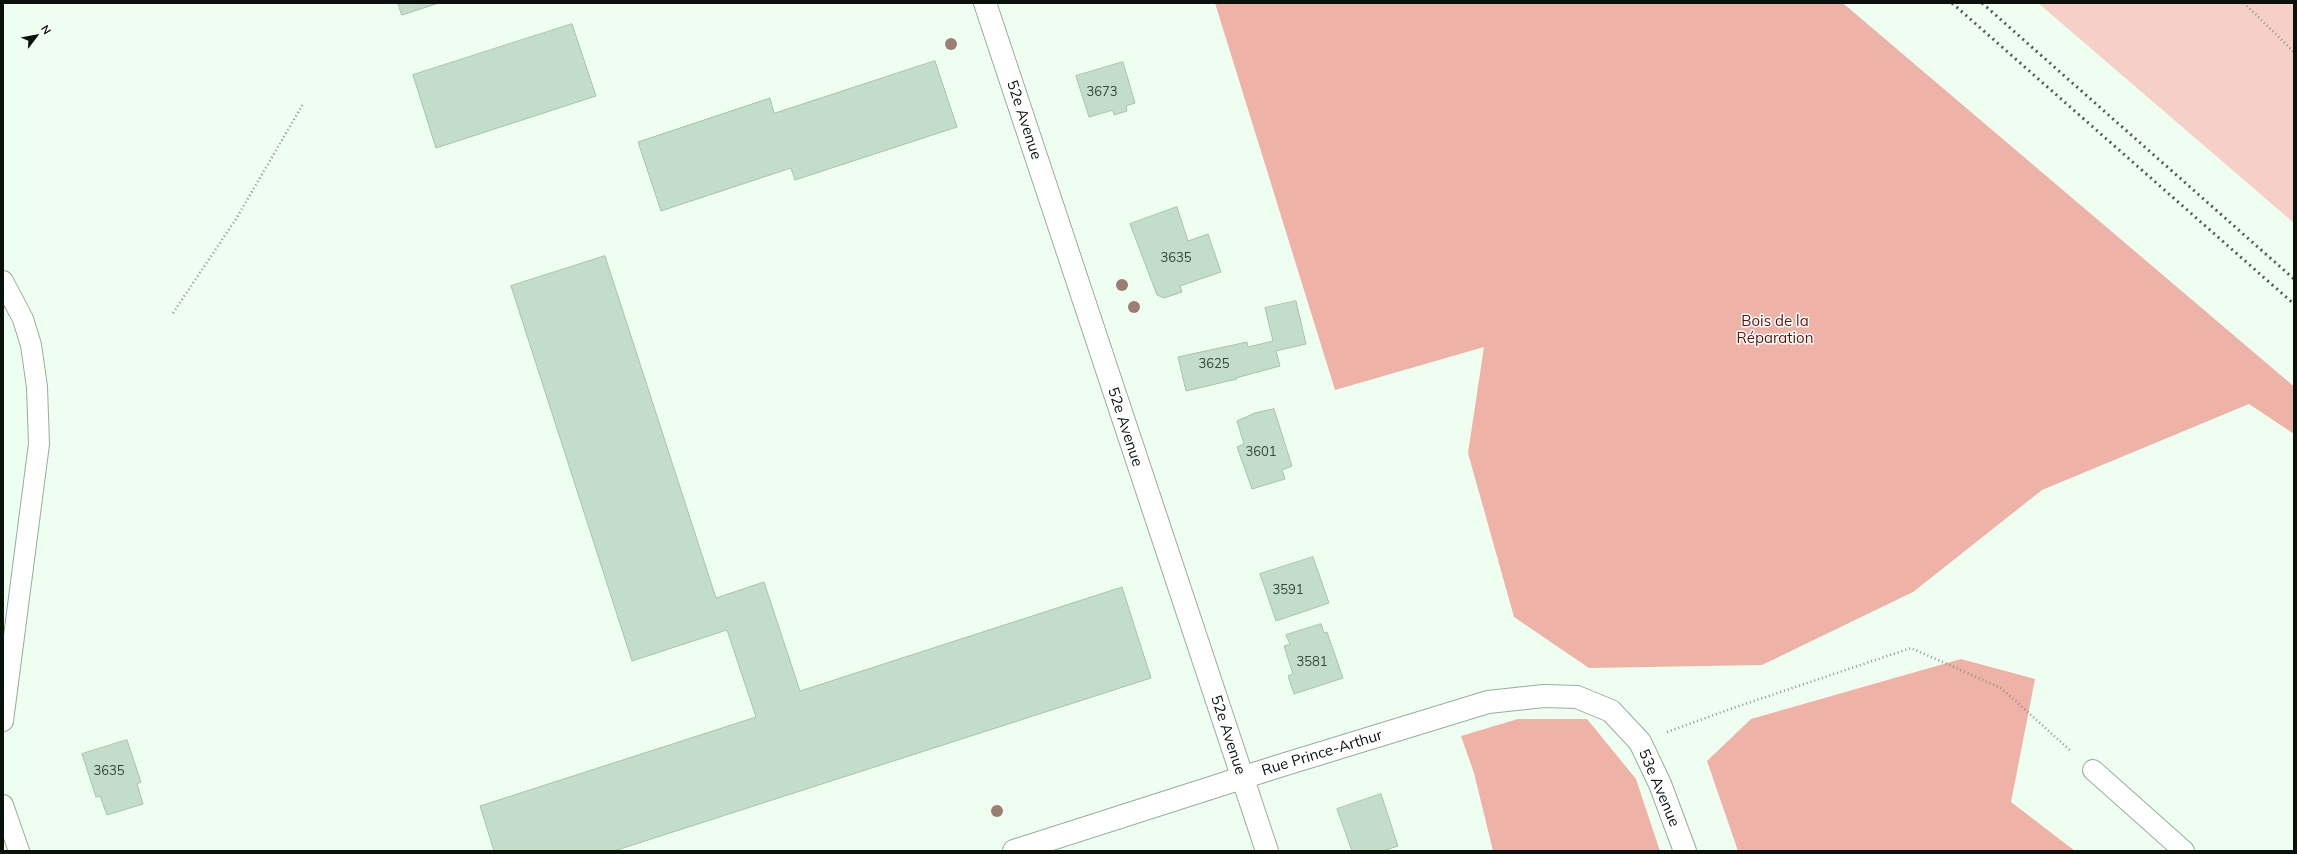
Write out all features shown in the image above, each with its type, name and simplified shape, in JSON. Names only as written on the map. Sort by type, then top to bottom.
[{"type":"street","name":"52e Avenue","points":[[985,3],[1267,851]]},
{"type":"street","name":"Rue Prince-Arthur","points":[[1014,851],[1242,778],[1488,702],[1544,696],[1577,698],[1611,711]]},
{"type":"street","name":"53e Avenue","points":[[1611,711],[1640,742],[1660,784],[1685,851]]},
{"type":"lane","points":[[3,281],[23,319],[32,345],[37,387],[39,444],[3,721]]},
{"type":"lane","points":[[2093,770],[2184,851]]},
{"type":"lane","points":[[3,805],[19,851]]},
{"type":"path","points":[[2244,3],[2294,52]]},
{"type":"path","points":[[173,313],[236,219],[303,104]]},
{"type":"path","points":[[1640,742],[1736,707],[1911,648],[2001,688],[2093,770]]},
{"type":"shaded area","points":[[2038,3],[2294,3],[2294,223]]},
{"type":"green space","name":"Bois de la Réparation","points":[[1215,3],[1842,3],[2294,391],[2294,434],[2249,404],[2042,490],[1913,592],[1762,665],[1589,668],[1514,617],[1468,453],[1484,347],[1335,390]]},
{"type":"green space","points":[[1961,659],[2035,679],[2011,802],[2075,851],[1738,851],[1707,761],[1751,719]]},
{"type":"green space","points":[[1518,719],[1587,719],[1636,779],[1660,851],[1493,851],[1474,773],[1461,736]]},
{"type":"building","points":[[398,3],[439,3],[402,15]]},
{"type":"building","points":[[572,24],[596,96],[436,148],[413,75]]},
{"type":"building","points":[[935,61],[957,127],[795,180],[791,168],[661,211],[638,142],[770,98],[774,113]]},
{"type":"building","points":[[1123,62],[1135,103],[1126,106],[1127,111],[1114,115],[1113,110],[1089,117],[1076,76]]},
{"type":"building","points":[[1177,207],[1188,241],[1208,234],[1221,272],[1180,286],[1182,292],[1164,298],[1157,295],[1130,224]]},
{"type":"building","points":[[605,256],[716,598],[764,582],[800,691],[1122,587],[1151,678],[614,851],[494,851],[480,806],[756,717],[727,630],[632,661],[511,286]]},
{"type":"building","points":[[1296,301],[1306,344],[1276,351],[1280,366],[1236,378],[1237,379],[1186,391],[1178,357],[1247,342],[1248,347],[1273,341],[1265,308]]},
{"type":"building","points":[[1274,409],[1292,466],[1282,470],[1285,479],[1252,489],[1237,447],[1244,444],[1237,421],[1255,413]]},
{"type":"building","points":[[1313,557],[1329,603],[1276,621],[1260,574]]},
{"type":"building","points":[[1321,624],[1324,633],[1327,632],[1343,678],[1294,694],[1288,676],[1293,674],[1284,646],[1290,644],[1286,635]]},
{"type":"building","points":[[127,740],[141,782],[137,784],[143,804],[107,815],[100,796],[96,797],[82,754]]},
{"type":"building","points":[[1381,794],[1398,846],[1383,851],[1352,851],[1337,809]]},
{"type":"waterway","points":[[1835,3],[2294,393]]},
{"type":"railway","points":[[1952,3],[2294,304]]},
{"type":"railway","points":[[1982,3],[2294,279]]}]
